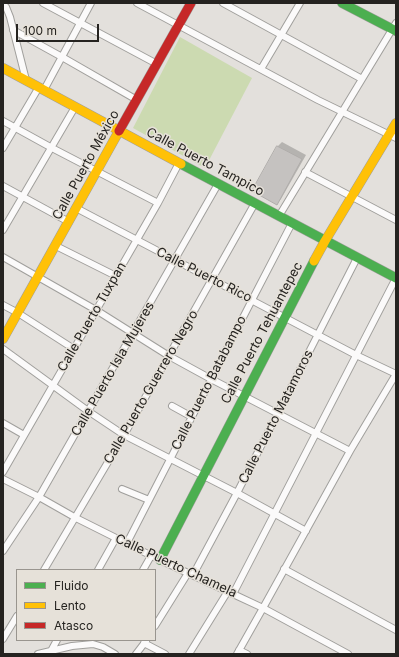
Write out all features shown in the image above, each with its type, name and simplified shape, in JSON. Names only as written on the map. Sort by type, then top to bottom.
[{"type":"street","points":[[43,3],[157,64]]},
{"type":"street","points":[[3,148],[14,128],[62,57],[91,3]]},
{"type":"street","points":[[136,3],[318,100],[393,136]]},
{"type":"street","name":"Calle Puerto México","points":[[3,339],[192,3]]},
{"type":"street","points":[[223,3],[362,79]]},
{"type":"street","points":[[261,69],[300,3]]},
{"type":"street","points":[[278,216],[395,28],[342,3]]},
{"type":"street","points":[[3,4],[6,7],[10,17],[26,80]]},
{"type":"street","points":[[13,30],[137,100]]},
{"type":"street","name":"Calle Puerto Tampico","points":[[3,68],[120,132],[396,278]]},
{"type":"street","points":[[3,230],[75,107]]},
{"type":"street","points":[[3,121],[158,203]]},
{"type":"street","name":"Calle Puerto Tehuantepec","points":[[160,560],[325,241],[352,197],[393,136],[396,123]]},
{"type":"street","name":"Calle Puerto Tuxpan","points":[[3,472],[158,203],[179,163]]},
{"type":"street","points":[[305,172],[396,220]]},
{"type":"street","name":"Calle Puerto Isla Mujeres","points":[[3,551],[39,498],[218,184]]},
{"type":"street","points":[[3,186],[69,222]]},
{"type":"street","name":"Calle Puerto Guerrero Negro","points":[[45,569],[124,435],[255,203]]},
{"type":"street","name":"Calle Puerto Rico","points":[[76,208],[356,355],[396,374]]},
{"type":"street","name":"Calle Puerto Batabampo","points":[[127,543],[292,223]]},
{"type":"street","points":[[56,246],[116,276]]},
{"type":"street","points":[[3,256],[96,310],[169,356],[211,380],[350,451]]},
{"type":"street","name":"Calle Puerto Matamoros","points":[[156,625],[191,574],[237,493],[357,258]]},
{"type":"street","points":[[189,654],[230,592],[275,513],[396,278]]},
{"type":"street","points":[[3,305],[74,349]]},
{"type":"street","points":[[3,349],[88,411],[124,435],[275,513],[306,531]]},
{"type":"street","points":[[247,654],[238,652],[350,451],[396,374]]},
{"type":"street","points":[[172,406],[192,417]]},
{"type":"street","points":[[3,423],[24,435]]},
{"type":"street","name":"Calle Puerto Chamela","points":[[3,479],[151,556],[263,608],[348,654]]},
{"type":"street","points":[[122,489],[149,500]]},
{"type":"street","points":[[99,569],[116,538]]},
{"type":"street","points":[[143,569],[151,556]]},
{"type":"street","points":[[284,569],[396,630]]},
{"type":"street","points":[[3,639],[16,618]]},
{"type":"street","points":[[51,651],[56,641]]},
{"type":"street","points":[[38,654],[72,646],[100,642],[115,654]]},
{"type":"street","points":[[136,654],[145,642],[165,654]]},
{"type":"green space","points":[[180,37],[252,78],[205,168],[133,128]]},
{"type":"building","points":[[277,146],[302,159],[277,205],[252,191]]},
{"type":"traffic: fast","points":[[342,3],[396,31]]},
{"type":"traffic: fast","points":[[181,164],[396,278]]},
{"type":"traffic: fast","points":[[160,560],[314,261]]},
{"type":"traffic: slow","points":[[3,68],[181,164]]},
{"type":"traffic: slow","points":[[314,261],[396,123]]},
{"type":"traffic: slow","points":[[3,339],[119,131]]},
{"type":"traffic: jam","points":[[119,131],[191,3]]}]
